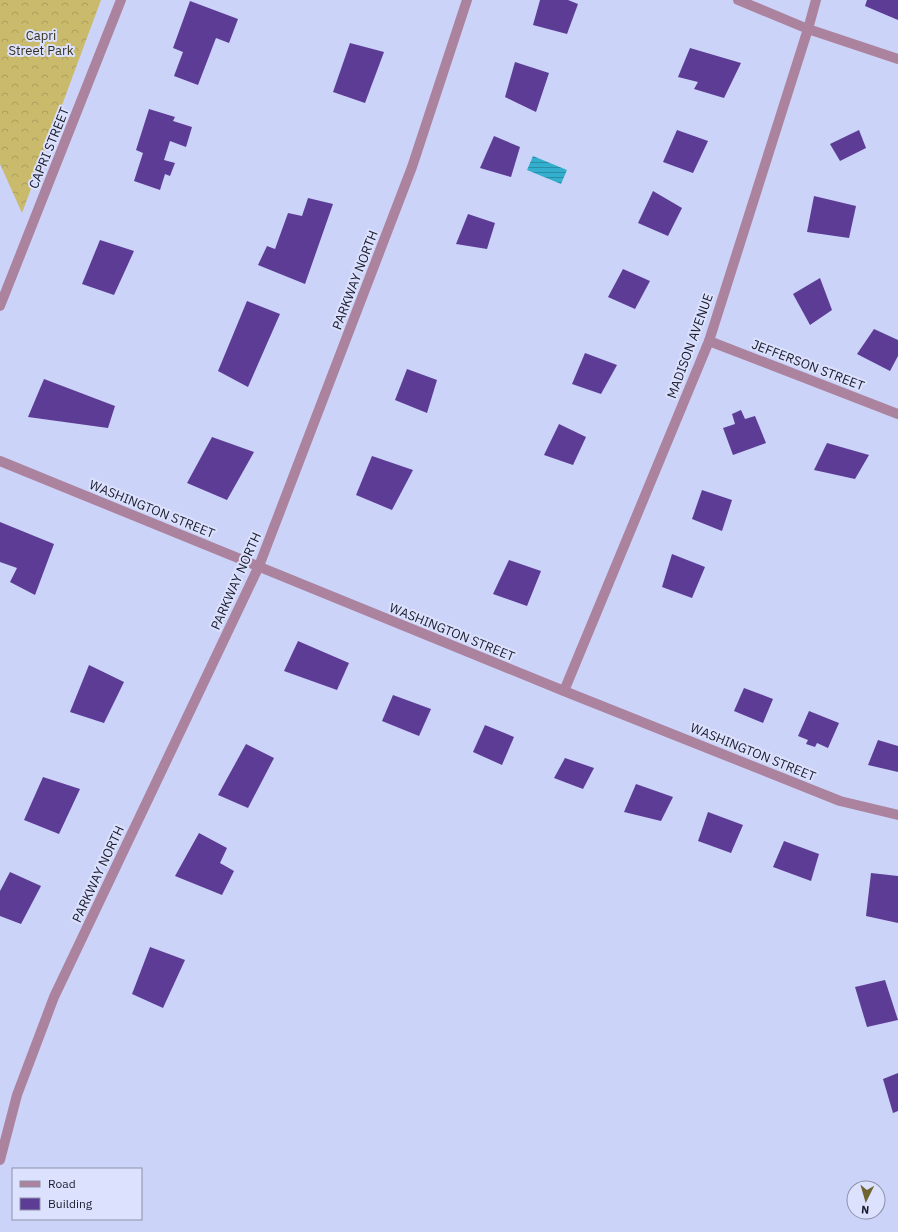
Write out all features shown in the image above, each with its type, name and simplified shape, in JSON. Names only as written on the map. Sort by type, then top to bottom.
[{"type":"street","name":"CAPRI STREET","points":[[0,306],[122,0]]},
{"type":"street","name":"PARKWAY NORTH","points":[[0,1160],[18,1095],[54,997],[259,566],[412,167],[466,0]]},
{"type":"street","points":[[738,0],[808,29],[898,59]]},
{"type":"street","name":"MADISON AVENUE","points":[[564,692],[709,341],[816,0]]},
{"type":"street","name":"JEFFERSON STREET","points":[[709,341],[898,414]]},
{"type":"street","name":"WASHINGTON STREET","points":[[0,461],[564,692],[840,801],[898,815]]},
{"type":"green space","name":"Capri Street Park","points":[[0,0],[101,0],[22,213],[0,164]]},
{"type":"water","points":[[533,156],[567,170],[561,184],[527,170]]},
{"type":"building","points":[[540,0],[568,0],[578,4],[567,34],[533,25]]},
{"type":"building","points":[[867,0],[898,0],[898,20],[865,6]]},
{"type":"building","points":[[190,1],[238,19],[229,43],[216,38],[198,85],[174,76],[183,52],[173,48]]},
{"type":"building","points":[[350,43],[384,52],[365,103],[333,92]]},
{"type":"building","points":[[690,48],[741,63],[724,98],[694,89],[698,82],[678,77]]},
{"type":"building","points":[[515,62],[549,73],[536,112],[505,97]]},
{"type":"building","points":[[149,109],[175,117],[173,121],[192,127],[186,147],[170,141],[164,160],[175,163],[170,176],[165,174],[160,190],[134,181],[143,153],[136,150]]},
{"type":"building","points":[[677,130],[708,141],[693,173],[663,162]]},
{"type":"building","points":[[859,130],[866,148],[840,161],[830,144]]},
{"type":"building","points":[[494,136],[520,147],[511,177],[480,168]]},
{"type":"building","points":[[653,191],[682,208],[668,236],[638,223]]},
{"type":"building","points":[[814,196],[856,206],[849,238],[807,232]]},
{"type":"building","points":[[308,198],[333,204],[305,284],[258,265],[267,246],[275,249],[288,213],[302,216]]},
{"type":"building","points":[[468,214],[495,223],[487,249],[456,244]]},
{"type":"building","points":[[100,240],[134,251],[114,295],[82,284]]},
{"type":"building","points":[[623,269],[650,281],[635,309],[608,297]]},
{"type":"building","points":[[820,278],[832,310],[810,325],[793,294]]},
{"type":"building","points":[[247,301],[280,314],[248,387],[218,371]]},
{"type":"building","points":[[874,329],[898,340],[898,356],[890,371],[857,354]]},
{"type":"building","points":[[585,353],[617,365],[601,394],[572,384]]},
{"type":"building","points":[[407,369],[437,380],[427,413],[395,400]]},
{"type":"building","points":[[44,379],[115,406],[108,428],[28,417]]},
{"type":"building","points":[[741,410],[745,419],[755,416],[766,443],[733,455],[723,428],[735,424],[732,414]]},
{"type":"building","points":[[559,424],[586,437],[573,465],[544,455]]},
{"type":"building","points":[[212,437],[254,452],[227,500],[187,483]]},
{"type":"building","points":[[827,443],[869,455],[855,479],[814,470]]},
{"type":"building","points":[[372,456],[413,470],[392,510],[356,495]]},
{"type":"building","points":[[702,490],[732,500],[722,531],[692,519]]},
{"type":"building","points":[[0,522],[54,544],[35,595],[10,582],[17,568],[0,562]]},
{"type":"building","points":[[672,554],[705,567],[692,598],[662,587]]},
{"type":"building","points":[[509,560],[541,571],[527,606],[493,594]]},
{"type":"building","points":[[298,641],[349,663],[337,690],[284,671]]},
{"type":"building","points":[[89,665],[124,682],[104,723],[70,712]]},
{"type":"building","points":[[744,688],[773,699],[763,723],[734,711]]},
{"type":"building","points":[[393,695],[431,709],[419,736],[382,721]]},
{"type":"building","points":[[809,711],[839,723],[828,748],[817,743],[815,747],[806,744],[808,740],[798,736]]},
{"type":"building","points":[[485,725],[514,737],[502,765],[473,752]]},
{"type":"building","points":[[878,740],[898,746],[898,772],[868,765]]},
{"type":"building","points":[[246,744],[274,758],[248,808],[218,795]]},
{"type":"building","points":[[565,758],[594,768],[583,789],[554,778]]},
{"type":"building","points":[[43,777],[80,789],[59,834],[24,820]]},
{"type":"building","points":[[636,784],[673,797],[661,821],[624,812]]},
{"type":"building","points":[[708,812],[743,825],[731,853],[698,841]]},
{"type":"building","points":[[199,833],[227,848],[220,863],[234,871],[222,895],[175,876]]},
{"type":"building","points":[[784,841],[819,854],[811,881],[773,867]]},
{"type":"building","points":[[10,872],[41,886],[21,924],[0,916],[0,891]]},
{"type":"building","points":[[871,873],[898,876],[898,923],[866,916]]},
{"type":"building","points":[[150,947],[185,960],[163,1008],[132,994]]},
{"type":"building","points":[[885,980],[898,1020],[867,1027],[855,987]]},
{"type":"building","points":[[898,1073],[898,1111],[893,1113],[883,1079]]}]
